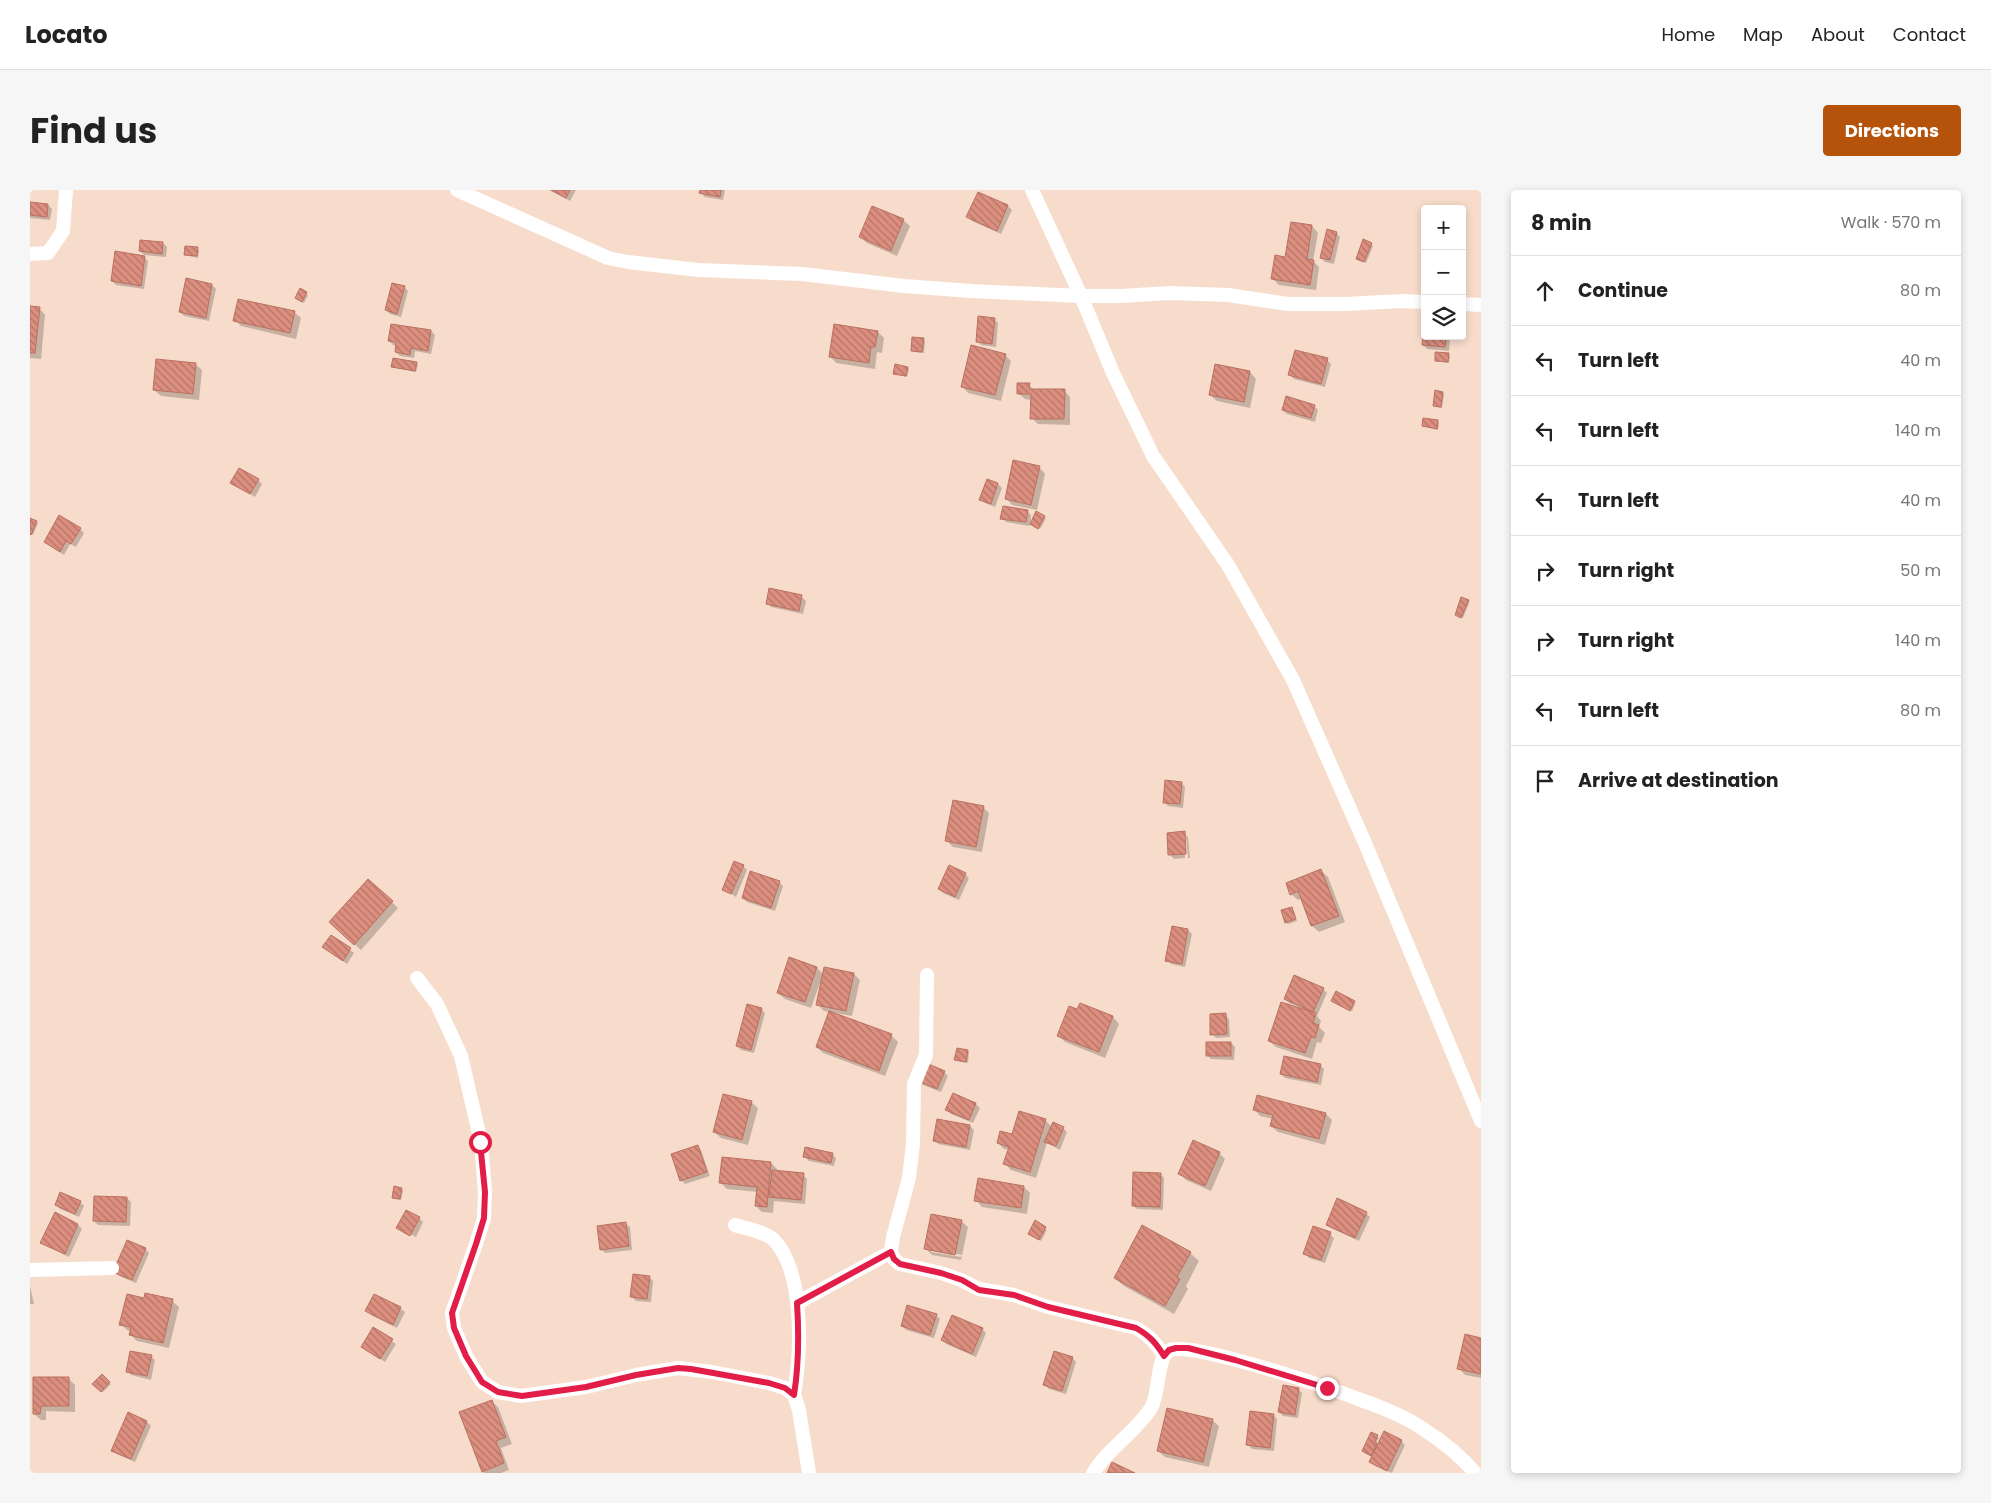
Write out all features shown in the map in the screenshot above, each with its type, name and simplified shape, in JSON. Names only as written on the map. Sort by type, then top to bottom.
[{"type":"street","points":[[30,254],[48,253],[63,232],[66,190]]},
{"type":"street","points":[[457,190],[608,258],[628,262],[698,270],[802,274],[904,286],[1081,296],[1169,293],[1228,295],[1288,304],[1421,302]]},
{"type":"street","points":[[1032,190],[1081,296],[1113,373],[1154,456],[1228,565],[1293,680],[1365,843],[1481,1121]]},
{"type":"street","points":[[1466,304],[1481,305]]},
{"type":"street","points":[[927,975],[926,1055],[914,1084],[913,1144],[909,1178],[896,1222],[891,1252],[894,1259],[900,1264],[941,1273],[962,1280],[979,1290],[1014,1295],[1048,1307],[1136,1328],[1147,1334],[1164,1356]]},
{"type":"street","points":[[417,978],[437,1004],[461,1056],[480,1142],[485,1192],[484,1218],[452,1313],[454,1328],[466,1356],[482,1382],[498,1392],[522,1396],[586,1387],[636,1375],[678,1368],[769,1383],[785,1388],[794,1395]]},
{"type":"street","points":[[735,1225],[762,1233],[773,1240],[786,1258],[792,1275],[797,1303],[799,1334],[799,1366],[794,1395],[799,1410],[809,1473]]},
{"type":"street","points":[[797,1303],[891,1252]]},
{"type":"street","points":[[30,1270],[112,1268]]},
{"type":"street","points":[[1093,1473],[1100,1462],[1151,1408],[1157,1393],[1164,1356],[1169,1350],[1176,1348],[1188,1348],[1287,1375],[1364,1400],[1422,1428],[1450,1449],[1475,1473]]},
{"type":"building","points":[[551,190],[570,190],[566,198]]},
{"type":"building","points":[[700,190],[721,190],[720,197],[699,193]]},
{"type":"building","points":[[978,192],[1008,205],[997,231],[966,217]]},
{"type":"building","points":[[30,202],[48,204],[47,217],[30,215]]},
{"type":"building","points":[[872,206],[904,219],[891,251],[859,237]]},
{"type":"building","points":[[1291,222],[1312,225],[1307,259],[1314,260],[1310,285],[1271,279],[1275,255],[1285,257]]},
{"type":"building","points":[[1327,229],[1337,232],[1330,260],[1320,258]]},
{"type":"building","points":[[1363,239],[1372,243],[1364,262],[1356,259]]},
{"type":"building","points":[[140,240],[163,242],[162,254],[139,251]]},
{"type":"building","points":[[185,246],[198,247],[197,256],[184,255]]},
{"type":"building","points":[[115,251],[145,256],[141,286],[111,281]]},
{"type":"building","points":[[186,278],[212,284],[206,318],[179,312]]},
{"type":"building","points":[[392,283],[405,286],[397,314],[385,310]]},
{"type":"building","points":[[300,288],[307,292],[302,302],[295,298]]},
{"type":"building","points":[[238,299],[295,311],[290,333],[233,321]]},
{"type":"building","points":[[30,306],[40,307],[35,353],[30,353]]},
{"type":"building","points":[[978,316],[995,318],[992,344],[976,342]]},
{"type":"building","points":[[391,324],[431,330],[428,351],[411,348],[410,355],[395,352],[396,342],[388,341]]},
{"type":"building","points":[[834,324],[878,331],[875,347],[871,347],[869,363],[829,357]]},
{"type":"building","points":[[912,337],[924,338],[922,352],[911,351]]},
{"type":"building","points":[[1423,340],[1446,340],[1445,347],[1422,345]]},
{"type":"building","points":[[971,345],[1006,354],[995,395],[961,387]]},
{"type":"building","points":[[1295,350],[1328,358],[1321,384],[1288,375]]},
{"type":"building","points":[[1435,352],[1449,353],[1448,362],[1435,361]]},
{"type":"building","points":[[393,358],[417,362],[415,371],[391,367]]},
{"type":"building","points":[[156,359],[196,363],[193,394],[153,390]]},
{"type":"building","points":[[895,364],[908,367],[906,376],[893,374]]},
{"type":"building","points":[[1215,364],[1250,371],[1244,402],[1209,395]]},
{"type":"building","points":[[1017,383],[1030,383],[1029,389],[1065,389],[1064,419],[1030,419],[1031,394],[1017,394]]},
{"type":"building","points":[[1435,390],[1443,392],[1441,407],[1433,406]]},
{"type":"building","points":[[1286,396],[1315,405],[1311,418],[1282,410]]},
{"type":"building","points":[[1423,418],[1438,420],[1437,429],[1422,426]]},
{"type":"building","points":[[1013,460],[1040,466],[1031,505],[1005,499]]},
{"type":"building","points":[[239,468],[259,479],[250,494],[230,483]]},
{"type":"building","points":[[987,479],[998,483],[991,504],[979,500]]},
{"type":"building","points":[[1003,506],[1028,510],[1026,522],[1000,519]]},
{"type":"building","points":[[1036,511],[1045,516],[1038,529],[1030,524]]},
{"type":"building","points":[[59,515],[81,528],[71,544],[66,541],[60,552],[44,542]]},
{"type":"building","points":[[30,518],[37,521],[31,535],[30,534]]},
{"type":"building","points":[[769,588],[802,595],[799,611],[766,604]]},
{"type":"building","points":[[1461,597],[1469,600],[1461,618],[1455,615]]},
{"type":"building","points":[[1165,780],[1182,782],[1180,804],[1163,803]]},
{"type":"building","points":[[953,800],[984,806],[976,847],[945,841]]},
{"type":"building","points":[[1185,831],[1186,854],[1168,855],[1167,833]]},
{"type":"building","points":[[734,861],[744,865],[731,894],[722,890]]},
{"type":"building","points":[[949,865],[966,873],[955,897],[938,889]]},
{"type":"building","points":[[1321,869],[1339,916],[1311,926],[1298,891],[1290,895],[1286,883]]},
{"type":"building","points":[[750,871],[780,881],[771,908],[742,898]]},
{"type":"building","points":[[368,879],[393,901],[354,945],[329,922]]},
{"type":"building","points":[[1292,907],[1296,919],[1285,923],[1281,910]]},
{"type":"building","points":[[1172,926],[1188,929],[1182,964],[1165,961]]},
{"type":"building","points":[[331,935],[351,948],[343,961],[322,947]]},
{"type":"building","points":[[789,957],[817,967],[805,1002],[777,993]]},
{"type":"building","points":[[824,967],[854,973],[846,1011],[816,1005]]},
{"type":"building","points":[[1294,975],[1324,988],[1313,1012],[1284,999]]},
{"type":"building","points":[[1336,991],[1355,1001],[1350,1011],[1331,1001]]},
{"type":"building","points":[[1281,1002],[1316,1013],[1313,1023],[1319,1025],[1315,1038],[1311,1037],[1305,1053],[1268,1041]]},
{"type":"building","points":[[1080,1003],[1113,1016],[1099,1052],[1057,1036],[1069,1006],[1077,1009]]},
{"type":"building","points":[[747,1004],[762,1008],[751,1050],[736,1046]]},
{"type":"building","points":[[829,1011],[892,1034],[879,1071],[816,1047]]},
{"type":"building","points":[[1226,1013],[1227,1034],[1210,1035],[1210,1014]]},
{"type":"building","points":[[1206,1042],[1231,1042],[1231,1056],[1206,1056]]},
{"type":"building","points":[[957,1048],[968,1050],[966,1062],[954,1060]]},
{"type":"building","points":[[1284,1056],[1321,1064],[1317,1082],[1280,1074]]},
{"type":"building","points":[[926,1063],[945,1071],[937,1089],[918,1081]]},
{"type":"building","points":[[953,1093],[976,1103],[969,1120],[945,1110]]},
{"type":"building","points":[[723,1094],[752,1101],[742,1140],[713,1132]]},
{"type":"building","points":[[1257,1095],[1326,1113],[1319,1139],[1270,1126],[1273,1115],[1253,1110]]},
{"type":"building","points":[[1019,1111],[1046,1119],[1030,1172],[1003,1164],[1009,1147],[997,1143],[1000,1131],[1012,1134]]},
{"type":"building","points":[[937,1119],[970,1125],[966,1147],[933,1141]]},
{"type":"building","points":[[1053,1122],[1064,1127],[1056,1146],[1044,1142]]},
{"type":"building","points":[[1193,1140],[1220,1152],[1205,1186],[1178,1174]]},
{"type":"building","points":[[698,1145],[707,1172],[680,1181],[671,1154]]},
{"type":"building","points":[[805,1147],[833,1153],[831,1163],[803,1157]]},
{"type":"building","points":[[722,1157],[771,1162],[767,1207],[755,1206],[757,1187],[719,1183]]},
{"type":"building","points":[[772,1170],[804,1173],[801,1200],[769,1197]]},
{"type":"building","points":[[1133,1172],[1161,1173],[1160,1207],[1132,1206]]},
{"type":"building","points":[[978,1178],[1024,1186],[1021,1208],[974,1201]]},
{"type":"building","points":[[394,1186],[402,1188],[400,1199],[392,1198]]},
{"type":"building","points":[[60,1192],[81,1201],[75,1214],[55,1205]]},
{"type":"building","points":[[94,1196],[127,1197],[126,1222],[93,1221]]},
{"type":"building","points":[[1337,1198],[1367,1212],[1355,1238],[1326,1225]]},
{"type":"building","points":[[406,1210],[420,1217],[410,1236],[396,1228]]},
{"type":"building","points":[[55,1212],[78,1224],[65,1254],[40,1243]]},
{"type":"building","points":[[931,1214],[962,1220],[955,1255],[924,1249]]},
{"type":"building","points":[[1035,1220],[1046,1227],[1039,1240],[1028,1234]]},
{"type":"building","points":[[626,1222],[629,1246],[600,1250],[597,1226]]},
{"type":"building","points":[[1142,1225],[1191,1252],[1177,1277],[1180,1279],[1165,1306],[1114,1278]]},
{"type":"building","points":[[1313,1226],[1331,1232],[1321,1260],[1303,1254]]},
{"type":"building","points":[[127,1240],[146,1248],[132,1280],[113,1272]]},
{"type":"building","points":[[633,1274],[650,1276],[647,1299],[630,1297]]},
{"type":"building","points":[[145,1293],[173,1299],[163,1343],[129,1335],[131,1327],[119,1325],[127,1294],[144,1298]]},
{"type":"building","points":[[374,1294],[401,1307],[393,1325],[365,1311]]},
{"type":"building","points":[[907,1305],[937,1314],[930,1335],[901,1326]]},
{"type":"building","points":[[952,1315],[983,1328],[972,1354],[941,1340]]},
{"type":"building","points":[[373,1327],[393,1339],[380,1359],[361,1347]]},
{"type":"building","points":[[1465,1334],[1481,1338],[1481,1374],[1457,1369]]},
{"type":"building","points":[[130,1351],[152,1355],[147,1376],[126,1372]]},
{"type":"building","points":[[1054,1351],[1073,1357],[1062,1391],[1043,1385]]},
{"type":"building","points":[[102,1374],[110,1382],[101,1392],[92,1384]]},
{"type":"building","points":[[33,1377],[69,1377],[69,1406],[41,1406],[40,1414],[33,1414]]},
{"type":"building","points":[[1283,1385],[1299,1388],[1295,1415],[1278,1412]]},
{"type":"building","points":[[492,1400],[506,1437],[496,1441],[504,1463],[482,1472],[459,1412]]},
{"type":"building","points":[[1167,1408],[1213,1419],[1203,1462],[1157,1451]]},
{"type":"building","points":[[1250,1411],[1274,1414],[1270,1448],[1246,1445]]},
{"type":"building","points":[[128,1412],[147,1421],[131,1459],[111,1451]]},
{"type":"building","points":[[1384,1431],[1402,1440],[1387,1471],[1369,1462]]},
{"type":"building","points":[[1371,1432],[1378,1435],[1375,1442],[1377,1443],[1371,1456],[1362,1451]]},
{"type":"building","points":[[1112,1462],[1135,1473],[1107,1473]]},
{"type":"route","points":[[480,1142],[485,1192],[484,1218],[452,1313],[454,1328],[466,1356],[482,1382],[498,1392],[522,1396],[552,1393],[678,1368],[712,1372],[769,1383],[785,1388],[794,1395],[799,1366],[797,1303],[891,1252],[894,1259],[900,1264],[941,1273],[962,1280],[979,1290],[995,1294],[1014,1295],[1048,1307],[1136,1328],[1147,1334],[1164,1356],[1169,1350],[1188,1348],[1327,1388]]}]
